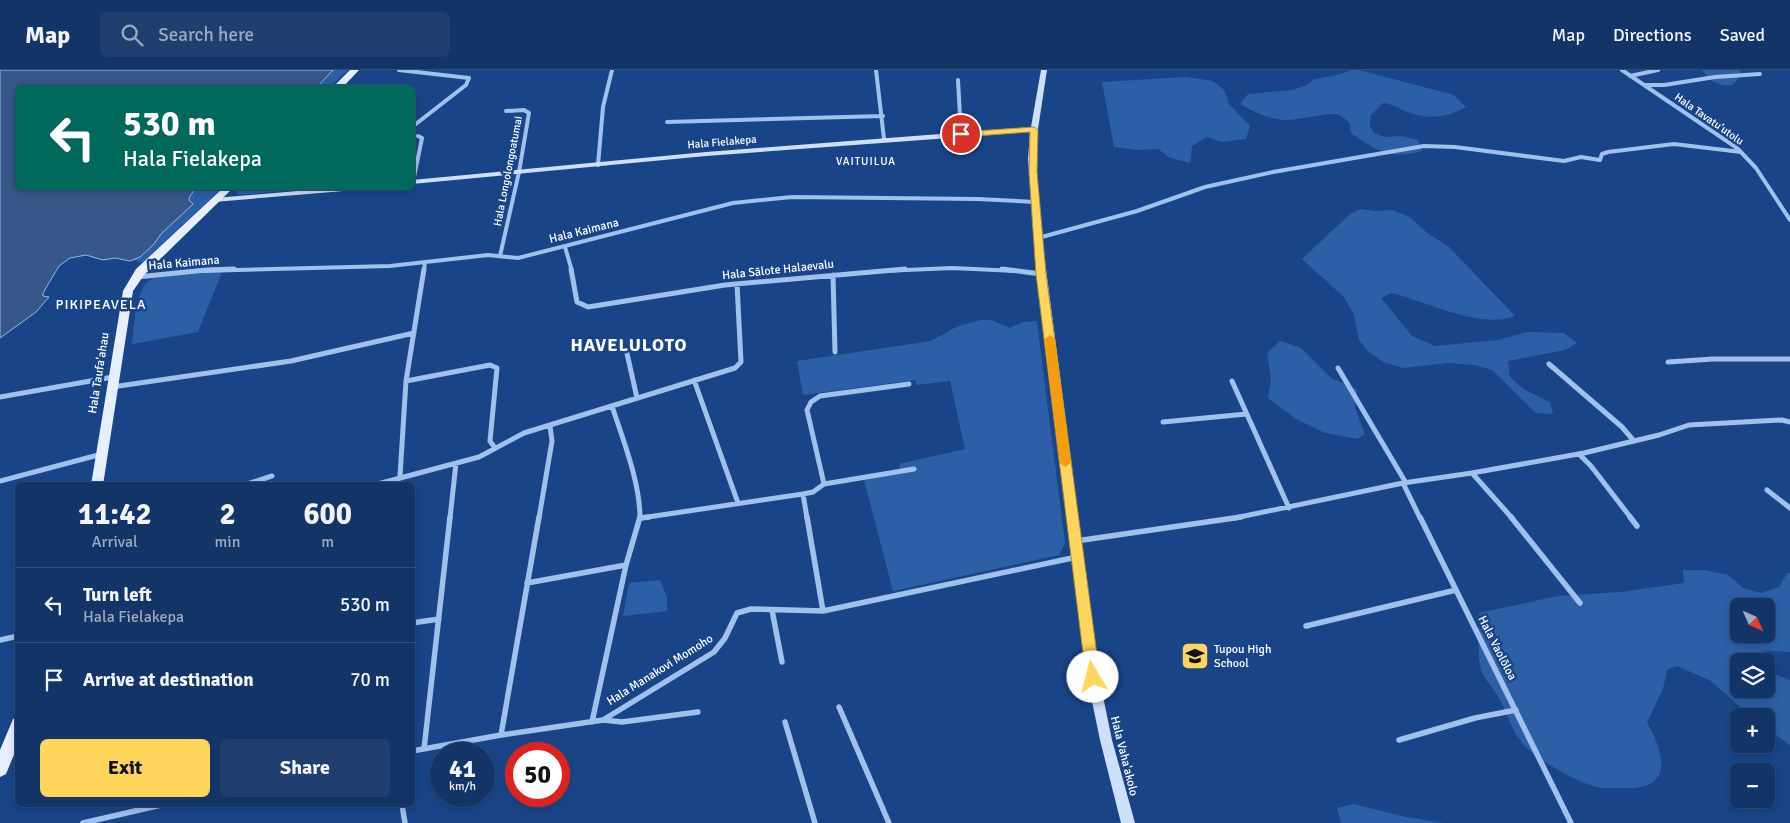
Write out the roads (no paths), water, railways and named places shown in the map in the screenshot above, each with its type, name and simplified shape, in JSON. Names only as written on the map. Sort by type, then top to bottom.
[{"type":"main road","points":[[339,85],[355,70]]},
{"type":"main road","name":"Hala Vaha'akolo","points":[[1044,70],[1034,130],[1032,158],[1041,274],[1076,557],[1093,677],[1106,740],[1128,823]]},
{"type":"main road","name":"Hala Fielakepa","points":[[415,182],[884,139],[1034,130]]},
{"type":"main road","name":"Hala Taufa'ahau","points":[[97,482],[128,291],[136,277],[226,190]]},
{"type":"main road","points":[[214,200],[332,190]]},
{"type":"main road","points":[[0,769],[15,732]]},
{"type":"street","points":[[399,70],[469,78],[466,85],[415,125]]},
{"type":"street","points":[[598,165],[603,107],[612,70]]},
{"type":"street","points":[[876,70],[883,116],[884,139]]},
{"type":"street","name":"Hala Tavatu'utolu","points":[[1622,70],[1741,152],[1768,185],[1790,220]]},
{"type":"street","points":[[1630,76],[1658,70]]},
{"type":"street","points":[[1644,85],[1664,85],[1715,77],[1760,74]]},
{"type":"street","points":[[958,80],[961,134]]},
{"type":"street","name":"Hala Longolongoatumai","points":[[500,256],[519,172],[529,113],[524,110],[506,111]]},
{"type":"street","points":[[667,122],[883,116]]},
{"type":"street","points":[[415,169],[422,138],[418,136]]},
{"type":"street","points":[[1038,238],[1137,212],[1206,188],[1273,172],[1424,146],[1455,147],[1564,161],[1581,157],[1600,160],[1602,154],[1608,152],[1674,144],[1741,152]]},
{"type":"street","name":"Hala Kaimana","points":[[136,277],[206,270],[390,266],[500,256],[518,258],[718,206],[792,197],[978,199],[1035,202]]},
{"type":"street","name":"Hala Sālote Halaevalu","points":[[565,247],[573,276],[577,302],[580,306],[588,307],[642,296],[832,274],[931,268],[1041,274]]},
{"type":"street","points":[[400,476],[406,381],[426,262]]},
{"type":"street","points":[[832,274],[835,352]]},
{"type":"street","points":[[383,482],[479,457],[513,438],[735,368],[741,362],[737,284]]},
{"type":"street","points":[[0,397],[291,361],[414,332]]},
{"type":"street","points":[[626,349],[630,377],[637,398]]},
{"type":"street","points":[[1668,362],[1713,359],[1790,359]]},
{"type":"street","points":[[1549,364],[1622,427],[1634,441]]},
{"type":"street","points":[[406,381],[490,365],[496,366],[490,441],[495,448]]},
{"type":"street","name":"Hala Vaolōloa","points":[[1338,368],[1405,483],[1571,823]]},
{"type":"street","points":[[694,380],[738,503]]},
{"type":"street","points":[[1232,381],[1289,508]]},
{"type":"street","points":[[824,484],[807,410],[811,402],[820,396],[909,384]]},
{"type":"street","points":[[592,722],[626,565],[640,518],[640,508],[629,458],[612,406]]},
{"type":"street","points":[[1163,422],[1246,414]]},
{"type":"street","points":[[1075,541],[1220,521],[1405,483],[1579,454],[1659,435],[1688,425],[1782,420],[1790,422]]},
{"type":"street","points":[[501,735],[552,441],[550,426]]},
{"type":"street","points":[[0,481],[102,454]]},
{"type":"street","points":[[1579,454],[1591,466],[1637,526]]},
{"type":"street","points":[[424,749],[456,463]]},
{"type":"street","points":[[640,518],[803,494],[813,492],[824,484],[914,469]]},
{"type":"street","points":[[1472,473],[1521,528],[1580,603]]},
{"type":"street","points":[[253,482],[272,476]]},
{"type":"street","points":[[1767,490],[1790,508]]},
{"type":"street","points":[[803,494],[824,611]]},
{"type":"street","name":"Hala Manakovi Momoho","points":[[415,750],[501,735],[603,720],[714,652],[727,638],[732,622],[738,613],[751,609],[824,611],[1076,557]]},
{"type":"street","points":[[527,583],[626,565]]},
{"type":"street","points":[[1306,626],[1456,590]]},
{"type":"street","points":[[772,610],[782,662]]},
{"type":"street","points":[[415,623],[439,619]]},
{"type":"street","points":[[0,640],[15,637]]},
{"type":"street","points":[[839,706],[889,823]]},
{"type":"street","points":[[1399,740],[1475,718],[1516,710]]},
{"type":"street","points":[[603,720],[622,722],[698,712]]},
{"type":"street","points":[[785,722],[815,823]]},
{"type":"street","points":[[83,823],[152,807]]},
{"type":"street","points":[[402,807],[405,823]]},
{"type":"place","name":"Tupou High School","points":[[1195,656]]},
{"type":"district","name":"VAITUILUA","points":[[866,161]]},
{"type":"district","name":"PIKIPEAVELA","points":[[101,304]]},
{"type":"district","name":"HAVELULOTO","points":[[629,345]]}]
